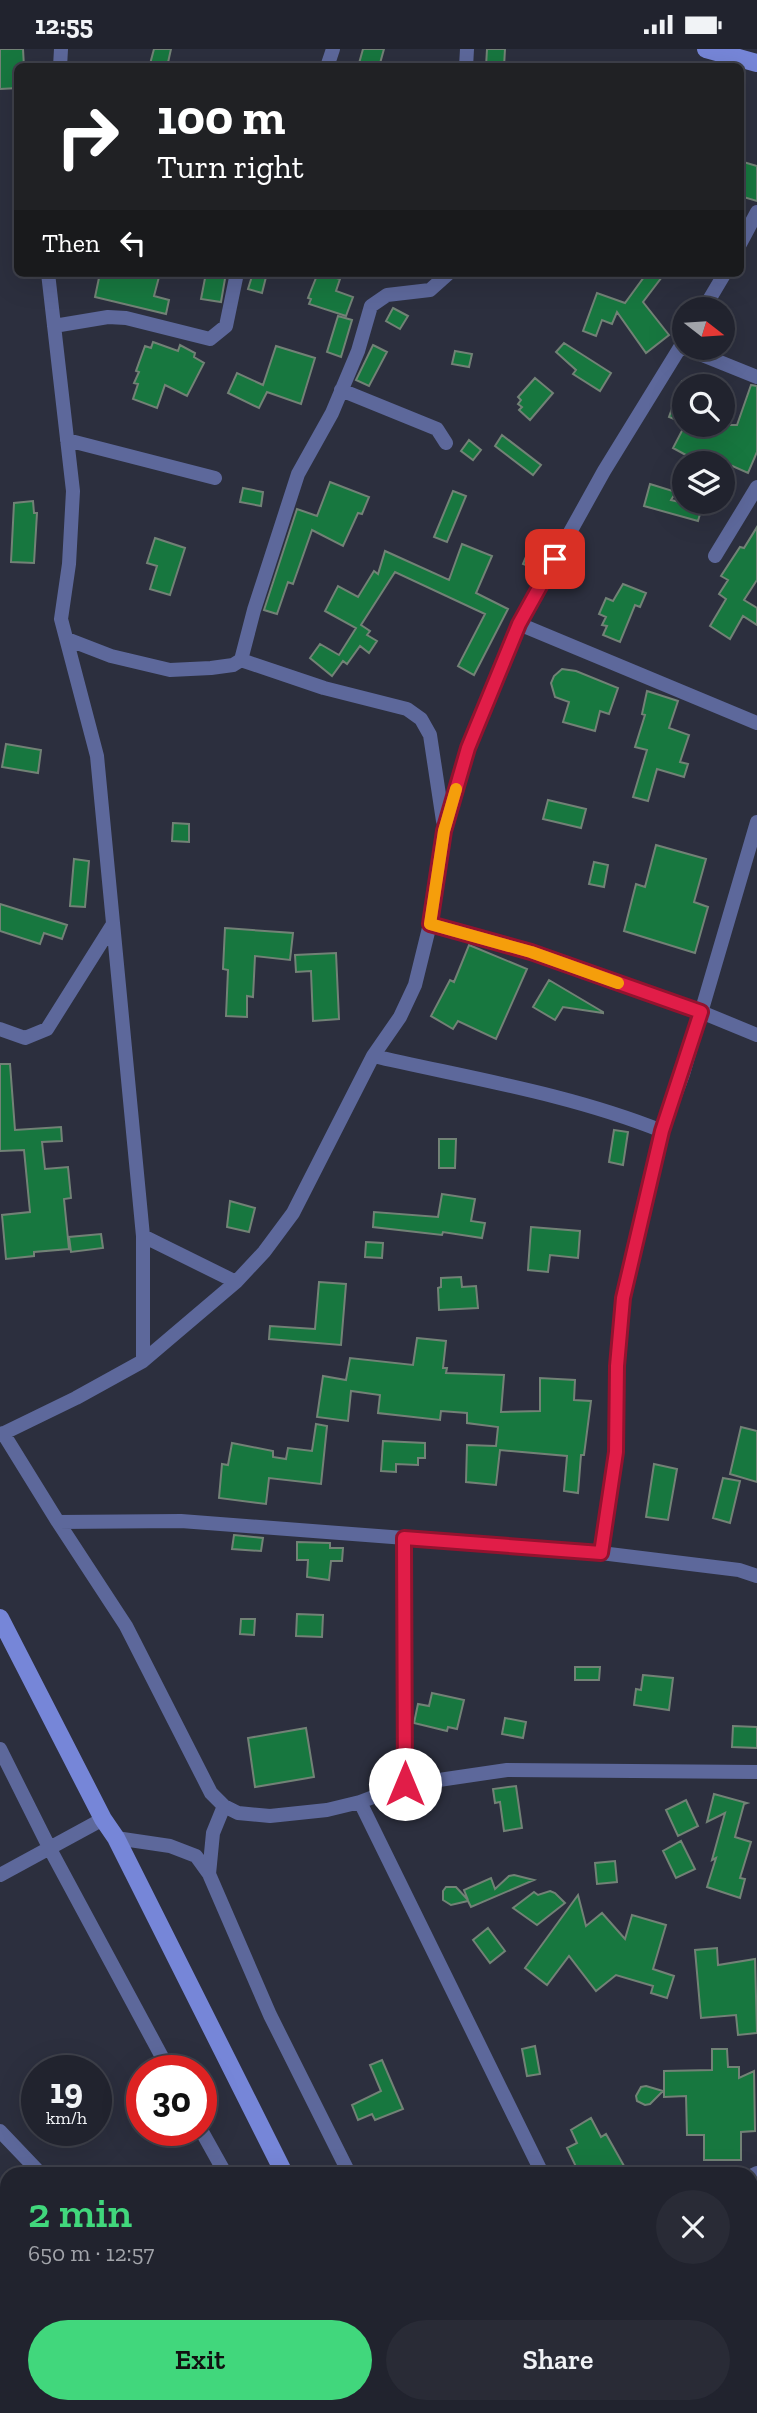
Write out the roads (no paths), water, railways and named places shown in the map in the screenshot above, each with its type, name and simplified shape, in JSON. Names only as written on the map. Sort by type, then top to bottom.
[{"type":"main road","points":[[706,49],[757,63]]},
{"type":"main road","points":[[0,1618],[103,1819],[116,1838],[281,2167]]},
{"type":"street","points":[[744,236],[757,212]]},
{"type":"street","points":[[48,277],[72,491],[69,563],[61,619],[97,756],[143,1236],[143,1361]]},
{"type":"street","points":[[54,326],[108,317],[127,318],[210,339],[226,326],[236,277]]},
{"type":"street","points":[[66,639],[111,656],[170,670],[233,665],[241,660],[254,610],[298,474],[332,413],[358,351],[371,306],[387,295],[430,290],[445,277]]},
{"type":"street","points":[[711,297],[723,277]]},
{"type":"street","points":[[674,361],[604,471],[519,624],[468,748],[444,831],[430,924],[415,985],[400,1017],[373,1056],[293,1213],[264,1252],[236,1282],[143,1361],[2,1434],[126,1626],[211,1793],[225,1806],[238,1813],[271,1816],[327,1810],[360,1802],[405,1784],[507,1770],[757,1772]]},
{"type":"street","points":[[720,361],[757,376]]},
{"type":"street","points":[[341,390],[437,429],[446,443]]},
{"type":"street","points":[[67,440],[215,478]]},
{"type":"street","points":[[715,556],[757,487]]},
{"type":"street","points":[[519,624],[757,723]]},
{"type":"street","points":[[241,660],[324,688],[407,709],[421,719],[430,734],[440,787],[444,831]]},
{"type":"street","points":[[601,1553],[616,1452],[617,1366],[623,1298],[662,1131],[701,1012],[757,822]]},
{"type":"street","points":[[0,1029],[25,1038],[47,1029],[113,924]]},
{"type":"street","points":[[430,924],[531,952],[701,1012],[757,1035]]},
{"type":"street","points":[[373,1056],[539,1093],[662,1131]]},
{"type":"street","points":[[143,1236],[236,1282]]},
{"type":"street","points":[[58,1522],[181,1521],[601,1553],[739,1570],[757,1576]]},
{"type":"street","points":[[404,1538],[405,1784]]},
{"type":"street","points":[[0,1749],[50,1849],[161,2055]]},
{"type":"street","points":[[360,1802],[539,2167]]},
{"type":"street","points":[[209,1874],[213,1833],[225,1806]]},
{"type":"street","points":[[0,1875],[103,1819]]},
{"type":"street","points":[[116,1838],[170,1846],[196,1856],[209,1874],[270,2015],[346,2167]]},
{"type":"street","points":[[0,2131],[34,2167]]},
{"type":"street","points":[[210,2146],[222,2167]]}]
